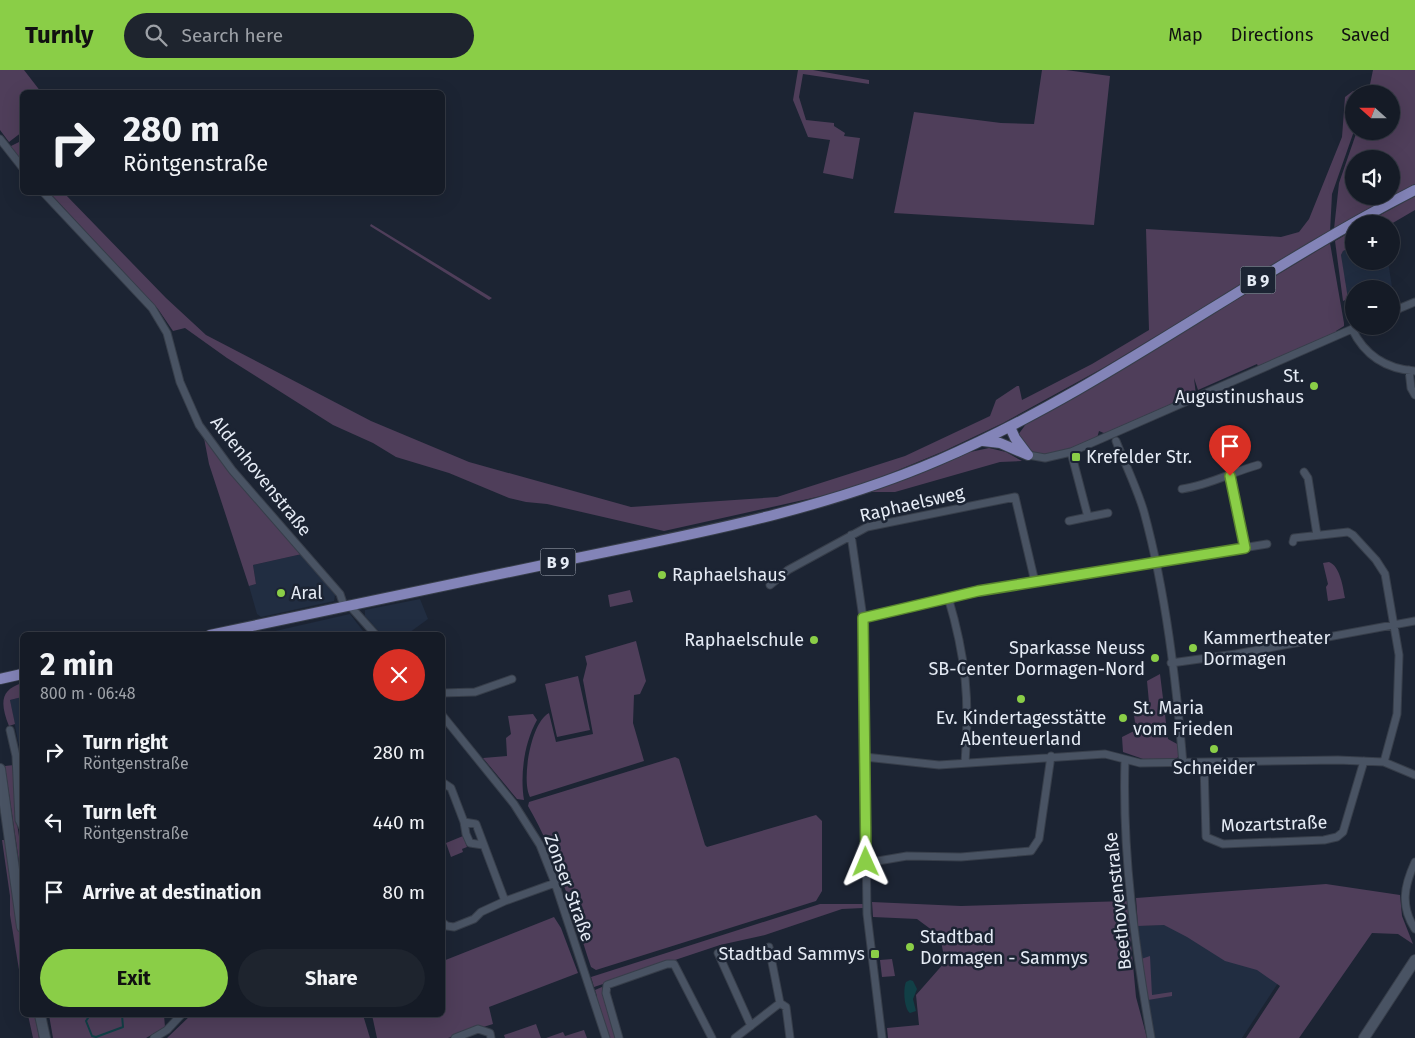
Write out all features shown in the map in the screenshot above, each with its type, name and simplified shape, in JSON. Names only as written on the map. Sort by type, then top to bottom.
[{"type":"main road","name":"B 9","points":[[224,632],[628,547],[796,509],[875,485],[983,441],[1007,428],[1104,374],[1303,252],[1415,190]]},
{"type":"main road","points":[[1007,428],[1012,448]]},
{"type":"main road","points":[[1007,428],[1028,455]]},
{"type":"main road","points":[[983,441],[1012,448],[1019,453],[1028,455]]},
{"type":"main road","points":[[0,679],[20,674]]},
{"type":"main road","points":[[0,768],[20,913]]},
{"type":"main road","points":[[1364,1038],[1415,960]]},
{"type":"main road","points":[[40,1017],[44,1038]]},
{"type":"street","points":[[0,139],[20,165]]},
{"type":"street","name":"Aldenhovenstraße","points":[[46,195],[152,308],[167,333],[180,382],[198,425],[232,470],[340,594],[346,605]]},
{"type":"street","points":[[1400,308],[1415,302]]},
{"type":"street","points":[[1028,455],[1045,458],[1071,452],[1345,333]]},
{"type":"street","points":[[1357,335],[1358,342],[1373,358],[1389,366],[1412,370],[1411,388],[1415,395]]},
{"type":"street","points":[[1116,441],[1143,510],[1156,563],[1171,663],[1183,764]]},
{"type":"street","points":[[1071,452],[1088,517]]},
{"type":"street","points":[[1182,489],[1211,484],[1242,469],[1258,465]]},
{"type":"street","points":[[1304,472],[1308,478],[1317,535]]},
{"type":"street","points":[[1230,476],[1245,548]]},
{"type":"street","name":"Raphaelsweg","points":[[770,585],[788,570],[867,527],[1016,497],[1035,582]]},
{"type":"street","points":[[1069,521],[1108,513]]},
{"type":"street","points":[[1293,542],[1294,538],[1341,532],[1353,534],[1376,560],[1385,574],[1399,655],[1400,688],[1397,714],[1384,762]]},
{"type":"street","points":[[851,535],[863,618],[867,914],[882,1038]]},
{"type":"street","points":[[863,618],[948,597],[1267,544]]},
{"type":"street","points":[[948,597],[964,660],[968,696],[965,763]]},
{"type":"street","points":[[346,605],[373,632]]},
{"type":"street","points":[[1171,663],[1236,654],[1415,621]]},
{"type":"street","points":[[445,693],[474,692],[512,679]]},
{"type":"street","name":"Zonser Straße","points":[[445,719],[514,804],[540,845],[555,883],[606,1038]]},
{"type":"street","points":[[10,730],[16,756],[20,822]]},
{"type":"street","points":[[865,757],[916,764],[965,763],[1105,754],[1140,763],[1183,764],[1294,759],[1364,761],[1384,762],[1415,775]]},
{"type":"street","points":[[866,862],[907,856],[961,857],[1031,851],[1039,839],[1051,756]]},
{"type":"street","name":"Beethovenstraße","points":[[1125,760],[1126,856],[1133,923],[1151,1038]]},
{"type":"street","name":"Mozartstraße","points":[[1204,763],[1206,837],[1223,844],[1324,840],[1337,837],[1343,832],[1364,761]]},
{"type":"street","points":[[445,784],[451,788],[470,843],[483,845]]},
{"type":"street","points":[[464,822],[476,824],[505,901]]},
{"type":"street","points":[[1415,862],[1404,894],[1407,914],[1415,929]]},
{"type":"street","points":[[445,924],[454,927],[474,919],[481,912],[505,901],[555,883]]},
{"type":"street","points":[[769,947],[780,1003],[786,1007],[790,1038]]},
{"type":"street","points":[[718,953],[751,1026]]},
{"type":"street","points":[[619,1038],[606,993],[610,983],[668,964],[674,964],[712,1038]]},
{"type":"street","points":[[735,1038],[780,1003]]},
{"type":"street","points":[[154,1038],[167,1030],[179,1017]]},
{"type":"street","points":[[454,1038],[478,1029],[490,1033],[491,1038]]},
{"type":"shaded area","points":[[0,70],[24,70],[39,90],[20,90],[20,134],[9,142],[0,130]]},
{"type":"shaded area","points":[[798,70],[813,70],[869,80],[869,84],[803,74],[799,97],[806,120],[834,123],[834,126],[845,133],[844,136],[860,138],[853,179],[823,173],[830,140],[808,137],[793,100]]},
{"type":"shaded area","points":[[1042,70],[1066,70],[1110,76],[1094,225],[894,213],[914,112],[1001,123],[1034,124]]},
{"type":"shaded area","points":[[1373,70],[1415,70],[1415,184],[1400,192],[1400,150],[1350,150],[1354,140],[1400,140],[1400,85],[1370,85]]},
{"type":"shaded area","points":[[1345,97],[1345,140],[1351,140],[1347,150],[1345,150],[1345,157],[1332,194],[1330,232],[1103,368],[1003,423],[944,451],[879,478],[839,492],[664,531],[547,504],[509,498],[449,473],[396,457],[373,443],[333,425],[227,358],[185,328],[173,331],[158,309],[52,195],[66,195],[166,298],[206,335],[371,421],[469,462],[631,507],[777,497],[905,456],[990,416],[996,400],[1017,386],[1019,386],[1022,400],[1092,364],[1149,330],[1146,229],[1281,237],[1299,232],[1309,219],[1342,137]]},
{"type":"shaded area","points":[[19,142],[20,161],[9,147]]},
{"type":"shaded area","points":[[1345,166],[1345,205],[1377,205],[1359,215],[1345,215],[1345,223],[1334,229],[1339,183]]},
{"type":"shaded area","points":[[1415,196],[1415,210],[1400,219],[1400,215],[1380,215],[1400,205]]},
{"type":"shaded area","points":[[371,224],[492,298],[489,300],[370,226]]},
{"type":"shaded area","points":[[1345,235],[1345,250],[1341,255],[1345,280],[1345,300],[1343,301],[1335,241]]},
{"type":"shaded area","points":[[1330,243],[1344,323],[1344,326],[1336,331],[1337,334],[1258,366],[1257,364],[1198,390],[1194,378],[1196,395],[1106,434],[1099,431],[1097,438],[1066,452],[1049,455],[1033,453],[1018,435],[1026,424],[1074,398]]},
{"type":"shaded area","points":[[1345,250],[1345,270],[1389,270],[1391,280],[1345,280],[1345,300],[1341,255]]},
{"type":"shaded area","points":[[204,438],[244,489],[302,554],[253,565],[256,584],[249,586],[209,464]]},
{"type":"shaded area","points":[[989,448],[1006,452],[1022,461],[1000,462],[895,492],[866,492],[970,452]]},
{"type":"shaded area","points":[[302,554],[335,595],[334,601],[261,617],[257,614],[249,586],[256,584],[253,565]]},
{"type":"shaded area","points":[[1329,562],[1333,564],[1338,572],[1345,598],[1328,601],[1326,587],[1328,584],[1323,563]]},
{"type":"shaded area","points":[[630,590],[633,602],[610,607],[608,595]]},
{"type":"shaded area","points":[[420,599],[428,619],[410,632],[379,632],[365,616],[365,610]]},
{"type":"shaded area","points":[[350,614],[364,632],[271,632]]},
{"type":"shaded area","points":[[636,641],[646,681],[640,694],[634,695],[633,723],[644,761],[530,797],[527,789],[529,752],[537,728],[543,718],[549,713],[556,742],[593,734],[583,680],[587,664],[585,656]]},
{"type":"shaded area","points":[[1160,674],[1168,739],[1179,745],[1180,755],[1175,760],[1146,760],[1123,752],[1122,737],[1136,730],[1134,715],[1150,713],[1147,681]]},
{"type":"shaded area","points":[[578,676],[590,730],[557,737],[545,684]]},
{"type":"shaded area","points":[[20,684],[20,698],[10,700],[15,724],[9,726],[3,704],[9,689]]},
{"type":"shaded area","points":[[20,698],[20,751],[10,700]]},
{"type":"shaded area","points":[[533,714],[537,720],[529,739],[524,759],[524,800],[517,799],[483,758],[507,756],[506,738],[511,734],[508,716]]},
{"type":"shaded area","points":[[675,757],[679,759],[707,847],[816,815],[822,821],[822,891],[816,901],[596,970],[591,967],[564,885],[548,845],[528,806],[529,802]]},
{"type":"shaded area","points":[[14,765],[16,816],[20,843],[20,882],[19,862],[5,766]]},
{"type":"shaded area","points":[[463,836],[467,847],[462,849],[463,852],[451,857],[446,843]]},
{"type":"shaded area","points":[[2,840],[5,840],[20,934],[20,976],[10,915],[10,896]]},
{"type":"shaded area","points":[[1326,884],[1400,895],[1402,916],[1413,944],[1398,934],[1372,933],[1299,1038],[1246,1038],[1280,986],[1257,970],[1225,961],[1164,925],[1138,926],[1136,898]]},
{"type":"shaded area","points":[[1127,901],[1136,997],[1147,1038],[888,1038],[887,1028],[919,1025],[916,995],[945,962],[940,936],[917,919],[873,917],[872,902],[961,906]]},
{"type":"shaded area","points":[[820,904],[863,904],[863,908],[842,909],[765,935],[720,945],[594,987],[591,977]]},
{"type":"shaded area","points":[[554,917],[561,928],[578,973],[489,1007],[493,1024],[448,1038],[377,1038],[372,1017],[445,1017],[445,960]]},
{"type":"shaded area","points":[[1180,924],[1280,980],[1242,1038],[1153,1038],[1138,926]]},
{"type":"shaded area","points":[[1150,956],[1152,995],[1172,992],[1172,996],[1148,1000],[1141,959]]},
{"type":"shaded area","points":[[892,959],[895,976],[882,977],[880,960]]},
{"type":"shaded area","points":[[913,981],[917,989],[913,999],[916,1011],[910,1013],[906,1007],[904,993],[906,982]]},
{"type":"shaded area","points":[[602,987],[617,1038],[608,1038],[595,997],[597,996],[595,990]]},
{"type":"shaded area","points":[[28,1017],[35,1017],[39,1038],[33,1038]]},
{"type":"shaded area","points":[[49,1017],[164,1017],[165,1027],[146,1038],[53,1038]]},
{"type":"shaded area","points":[[189,1017],[364,1017],[370,1038],[167,1038]]},
{"type":"shaded area","points":[[536,1024],[541,1038],[505,1038],[504,1035]]},
{"type":"shaded area","points":[[584,1030],[587,1038],[546,1038],[563,1032],[565,1036]]},
{"type":"waterway","points":[[89,1017],[86,1021],[92,1036],[96,1037],[123,1027],[122,1017]]},
{"type":"place","name":"St. Augustinushaus","points":[[1314,386]]},
{"type":"place","name":"Krefelder Str.","points":[[1076,457]]},
{"type":"place","name":"Raphaelshaus","points":[[662,575]]},
{"type":"place","name":"Aral","points":[[281,593]]},
{"type":"place","name":"Raphaelschule","points":[[814,640]]},
{"type":"place","name":"Kammertheater Dormagen","points":[[1193,648]]},
{"type":"place","name":"Sparkasse Neuss SB-Center Dormagen-Nord","points":[[1155,658]]},
{"type":"place","name":"Ev. Kindertagesstätte Abenteuerland","points":[[1021,699]]},
{"type":"place","name":"St. Maria vom Frieden","points":[[1123,718]]},
{"type":"place","name":"Schneider","points":[[1214,749]]},
{"type":"place","name":"Stadtbad Dormagen - Sammys","points":[[910,947]]},
{"type":"place","name":"Stadtbad Sammys","points":[[875,954]]},
{"type":"route","points":[[866,862],[863,618],[978,591],[1245,548],[1230,476]]}]
